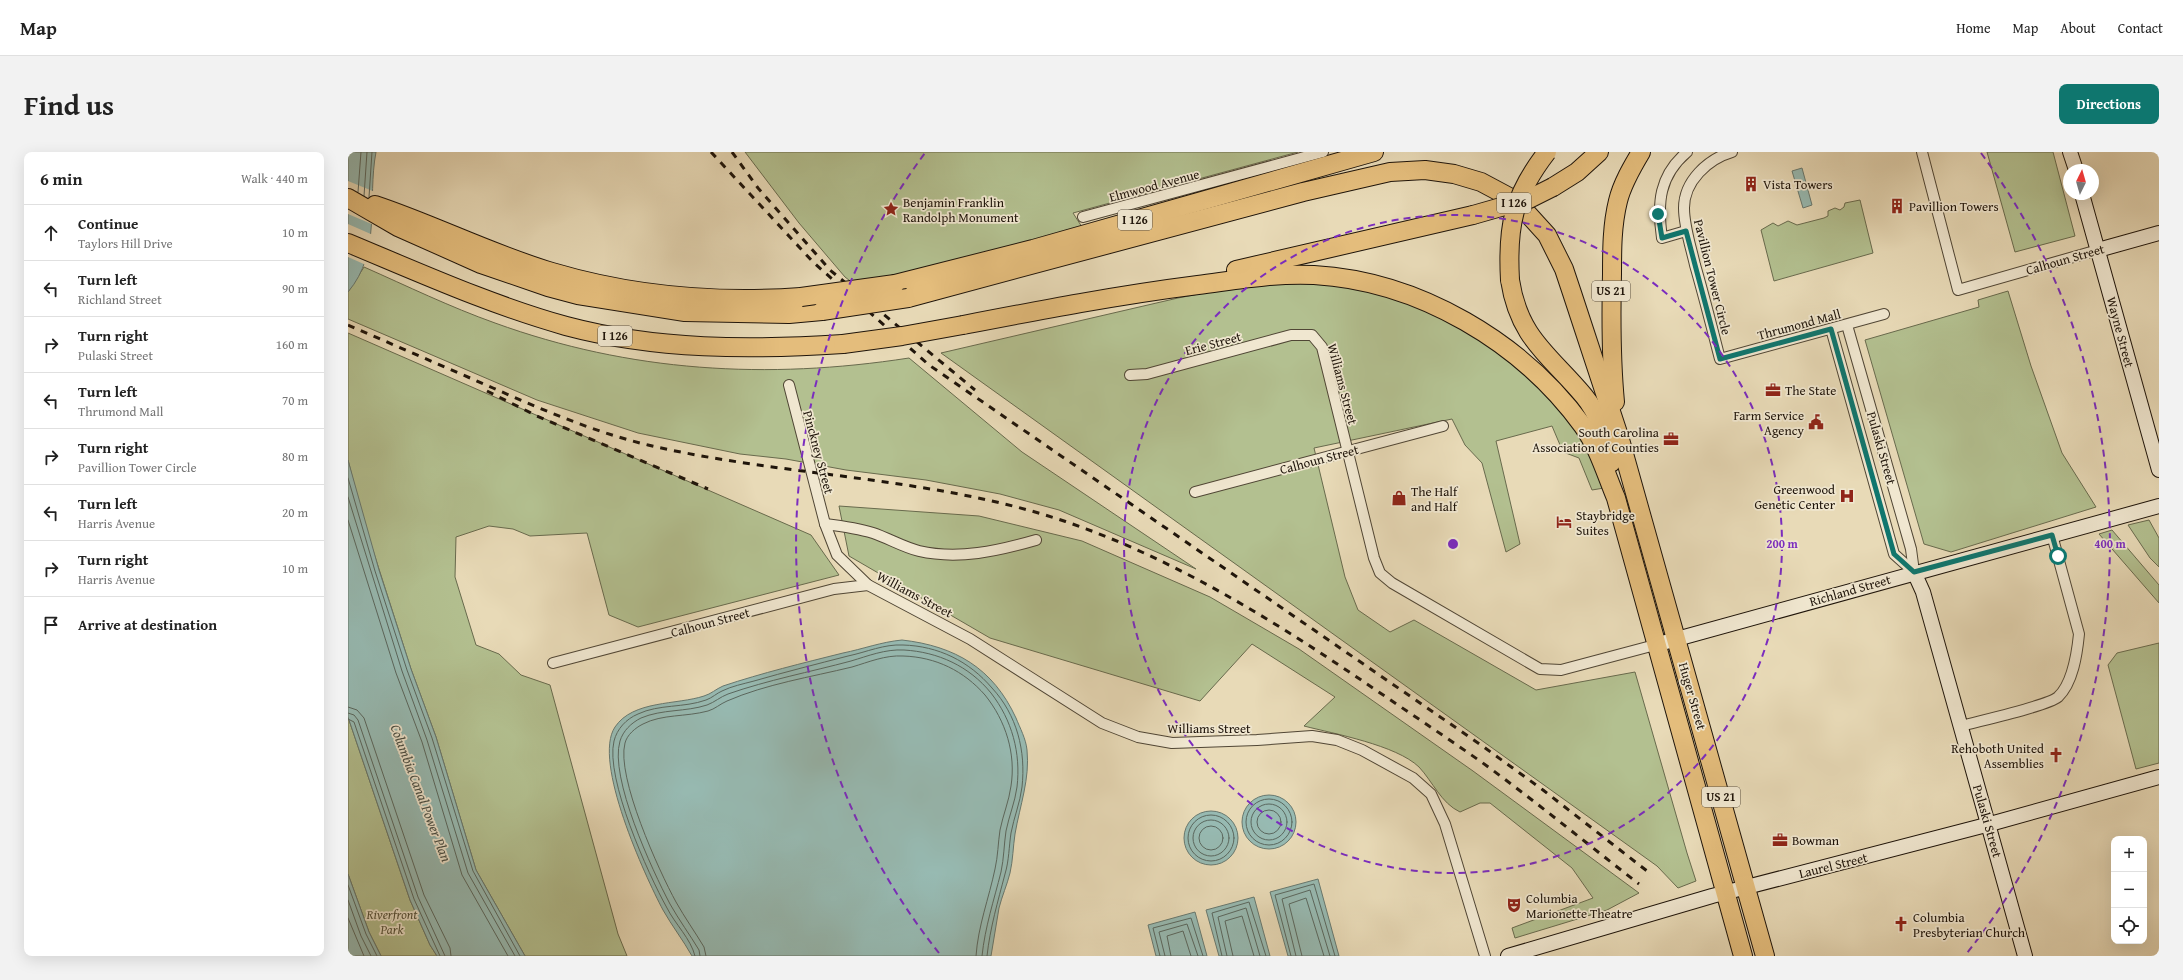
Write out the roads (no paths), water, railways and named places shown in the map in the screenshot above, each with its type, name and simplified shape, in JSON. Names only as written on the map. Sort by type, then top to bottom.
[{"type":"highway","name":"I 126","points":[[401,221],[552,272],[607,286],[635,291],[709,299],[743,300],[801,297],[895,284],[1033,249],[1374,152]]},
{"type":"highway","name":"US 21","points":[[1547,152],[1530,174],[1519,197],[1511,231],[1510,280],[1515,302],[1531,336],[1543,353],[1584,397],[1599,424],[1610,457],[1616,498]]},
{"type":"highway","name":"I 126","points":[[348,243],[513,310],[567,326],[625,338],[662,343],[733,348],[771,348],[843,344],[916,334],[1130,294],[1473,215],[1529,199],[1553,187],[1577,172],[1599,152]]},
{"type":"highway","name":"US 21","points":[[1619,436],[1612,377],[1613,232],[1618,201],[1626,181],[1641,152]]},
{"type":"highway","points":[[348,197],[401,221],[481,264],[548,288],[614,302],[685,312],[718,314],[789,314],[822,311],[908,298],[1302,192],[1390,172],[1425,170],[1454,174],[1481,182],[1511,198],[1547,235],[1564,269],[1619,436]]},
{"type":"highway","points":[[1130,294],[1252,277],[1286,275],[1342,278],[1373,286],[1429,304],[1472,326],[1508,348],[1546,382],[1584,427],[1596,449],[1616,498]]},
{"type":"highway","name":"Huger Street","points":[[1619,436],[1677,638],[1765,956]]},
{"type":"highway","name":"Huger Street","points":[[1616,498],[1655,645],[1726,892],[1742,956]]},
{"type":"street","name":"Elmwood Avenue","points":[[1083,217],[1323,152]]},
{"type":"street","points":[[1686,231],[1662,238],[1658,214],[1661,190],[1671,170],[1687,152]]},
{"type":"street","name":"Pavillion Tower Circle","points":[[1720,359],[1686,231],[1684,207],[1692,182],[1702,168],[1720,156],[1732,152]]},
{"type":"street","name":"Calhoun Street","points":[[1922,152],[1958,290],[2159,233]]},
{"type":"street","points":[[2070,152],[2074,164]]},
{"type":"street","name":"Wayne Street","points":[[2084,200],[2159,470]]},
{"type":"street","name":"Thrumond Mall","points":[[1720,359],[1884,314]]},
{"type":"street","name":"Pulaski Street","points":[[1847,325],[1912,549],[1914,572],[1923,592],[1990,824],[2026,956]]},
{"type":"street","name":"Pulaski Street","points":[[1831,329],[1894,554],[1914,572]]},
{"type":"street","name":"Erie Street","points":[[1130,375],[1147,374],[1291,335],[1302,334]]},
{"type":"street","name":"Williams Street","points":[[1302,334],[1312,335],[1322,346],[1374,558],[1380,572],[1392,583],[1540,669]]},
{"type":"street","name":"Pinckney Street","points":[[789,385],[825,524]]},
{"type":"street","name":"Calhoun Street","points":[[1195,492],[1443,426]]},
{"type":"street","name":"Richland Street","points":[[1540,669],[1561,670],[2159,506]]},
{"type":"street","points":[[825,524],[853,528],[917,550],[947,555],[997,551],[1036,540]]},
{"type":"street","name":"Williams Street","points":[[825,524],[838,555],[868,585],[970,639],[1102,723],[1138,737],[1172,743],[1257,740],[1312,736],[1337,740],[1362,750],[1413,778],[1431,794],[1445,824],[1485,956]]},
{"type":"street","points":[[1961,726],[2041,704],[2056,698],[2067,684],[2078,647],[2079,634],[2052,535]]},
{"type":"street","name":"Calhoun Street","points":[[553,663],[834,589],[868,585]]},
{"type":"street","name":"Laurel Street","points":[[1508,956],[1726,892],[1990,824],[2159,777]]},
{"type":"water","points":[[348,152],[376,152],[369,243],[359,276],[348,292]]},
{"type":"water","points":[[1802,168],[1812,205],[1803,208],[1792,171]]},
{"type":"water","name":"Columbia Canal Power Plan","points":[[348,460],[379,570],[411,669],[436,737],[476,870],[525,956],[437,956],[430,945],[410,900],[348,717]]},
{"type":"water","points":[[902,640],[939,648],[970,662],[984,673],[996,686],[1007,701],[1023,734],[1028,761],[1026,782],[1015,834],[1011,868],[999,908],[991,956],[692,956],[666,916],[655,894],[634,846],[624,818],[615,791],[610,765],[610,743],[615,727],[623,718],[644,708],[693,699],[709,694],[723,686],[768,672],[879,644]]},
{"type":"water","points":[[1264,795],[1274,795],[1284,799],[1292,807],[1296,817],[1296,827],[1292,837],[1284,845],[1274,849],[1264,849],[1254,845],[1246,837],[1242,827],[1242,817],[1246,807],[1254,799]]},
{"type":"water","points":[[1206,811],[1216,811],[1226,815],[1234,823],[1238,833],[1238,843],[1234,853],[1226,861],[1216,865],[1206,865],[1196,861],[1188,853],[1184,843],[1184,833],[1188,823],[1196,815]]},
{"type":"water","points":[[348,874],[369,932],[381,956],[348,956]]},
{"type":"water","points":[[1318,879],[1339,956],[1288,956],[1270,892]]},
{"type":"water","points":[[1254,897],[1270,956],[1219,956],[1206,910]]},
{"type":"water","points":[[1195,912],[1207,956],[1156,956],[1148,925]]},
{"type":"railway","points":[[711,152],[813,262],[929,365],[1481,745],[1543,790],[1647,871]]},
{"type":"railway","points":[[732,152],[758,188],[830,270],[975,390]]},
{"type":"railway","points":[[348,325],[550,412],[588,427],[628,440],[700,456],[910,486],[1013,506],[1064,521],[1144,553],[1221,592],[1259,614],[1331,660],[1480,761],[1639,884]]},
{"type":"railway","points":[[487,391],[537,416],[708,489]]},
{"type":"place","name":"Vista Towers","points":[[1751,184]]},
{"type":"place","name":"Pavillion Towers","points":[[1897,206]]},
{"type":"place","name":"Benjamin Franklin Randolph Monument","points":[[891,209]]},
{"type":"place","name":"The State","points":[[1773,390]]},
{"type":"place","name":"Farm Service Agency","points":[[1816,422]]},
{"type":"place","name":"South Carolina Association of Counties","points":[[1671,439]]},
{"type":"place","name":"Greenwood Genetic Center","points":[[1847,496]]},
{"type":"place","name":"The Half and Half","points":[[1399,498]]},
{"type":"place","name":"Staybridge Suites","points":[[1564,522]]},
{"type":"place","name":"Rehoboth United Assemblies","points":[[2056,755]]},
{"type":"place","name":"Bowman","points":[[1780,840]]},
{"type":"place","name":"Columbia Marionette Theatre","points":[[1514,905]]},
{"type":"place","name":"Columbia Presbyterian Church","points":[[1901,924]]},
{"type":"park label","name":"Riverfront Park","points":[[392,922]]}]
